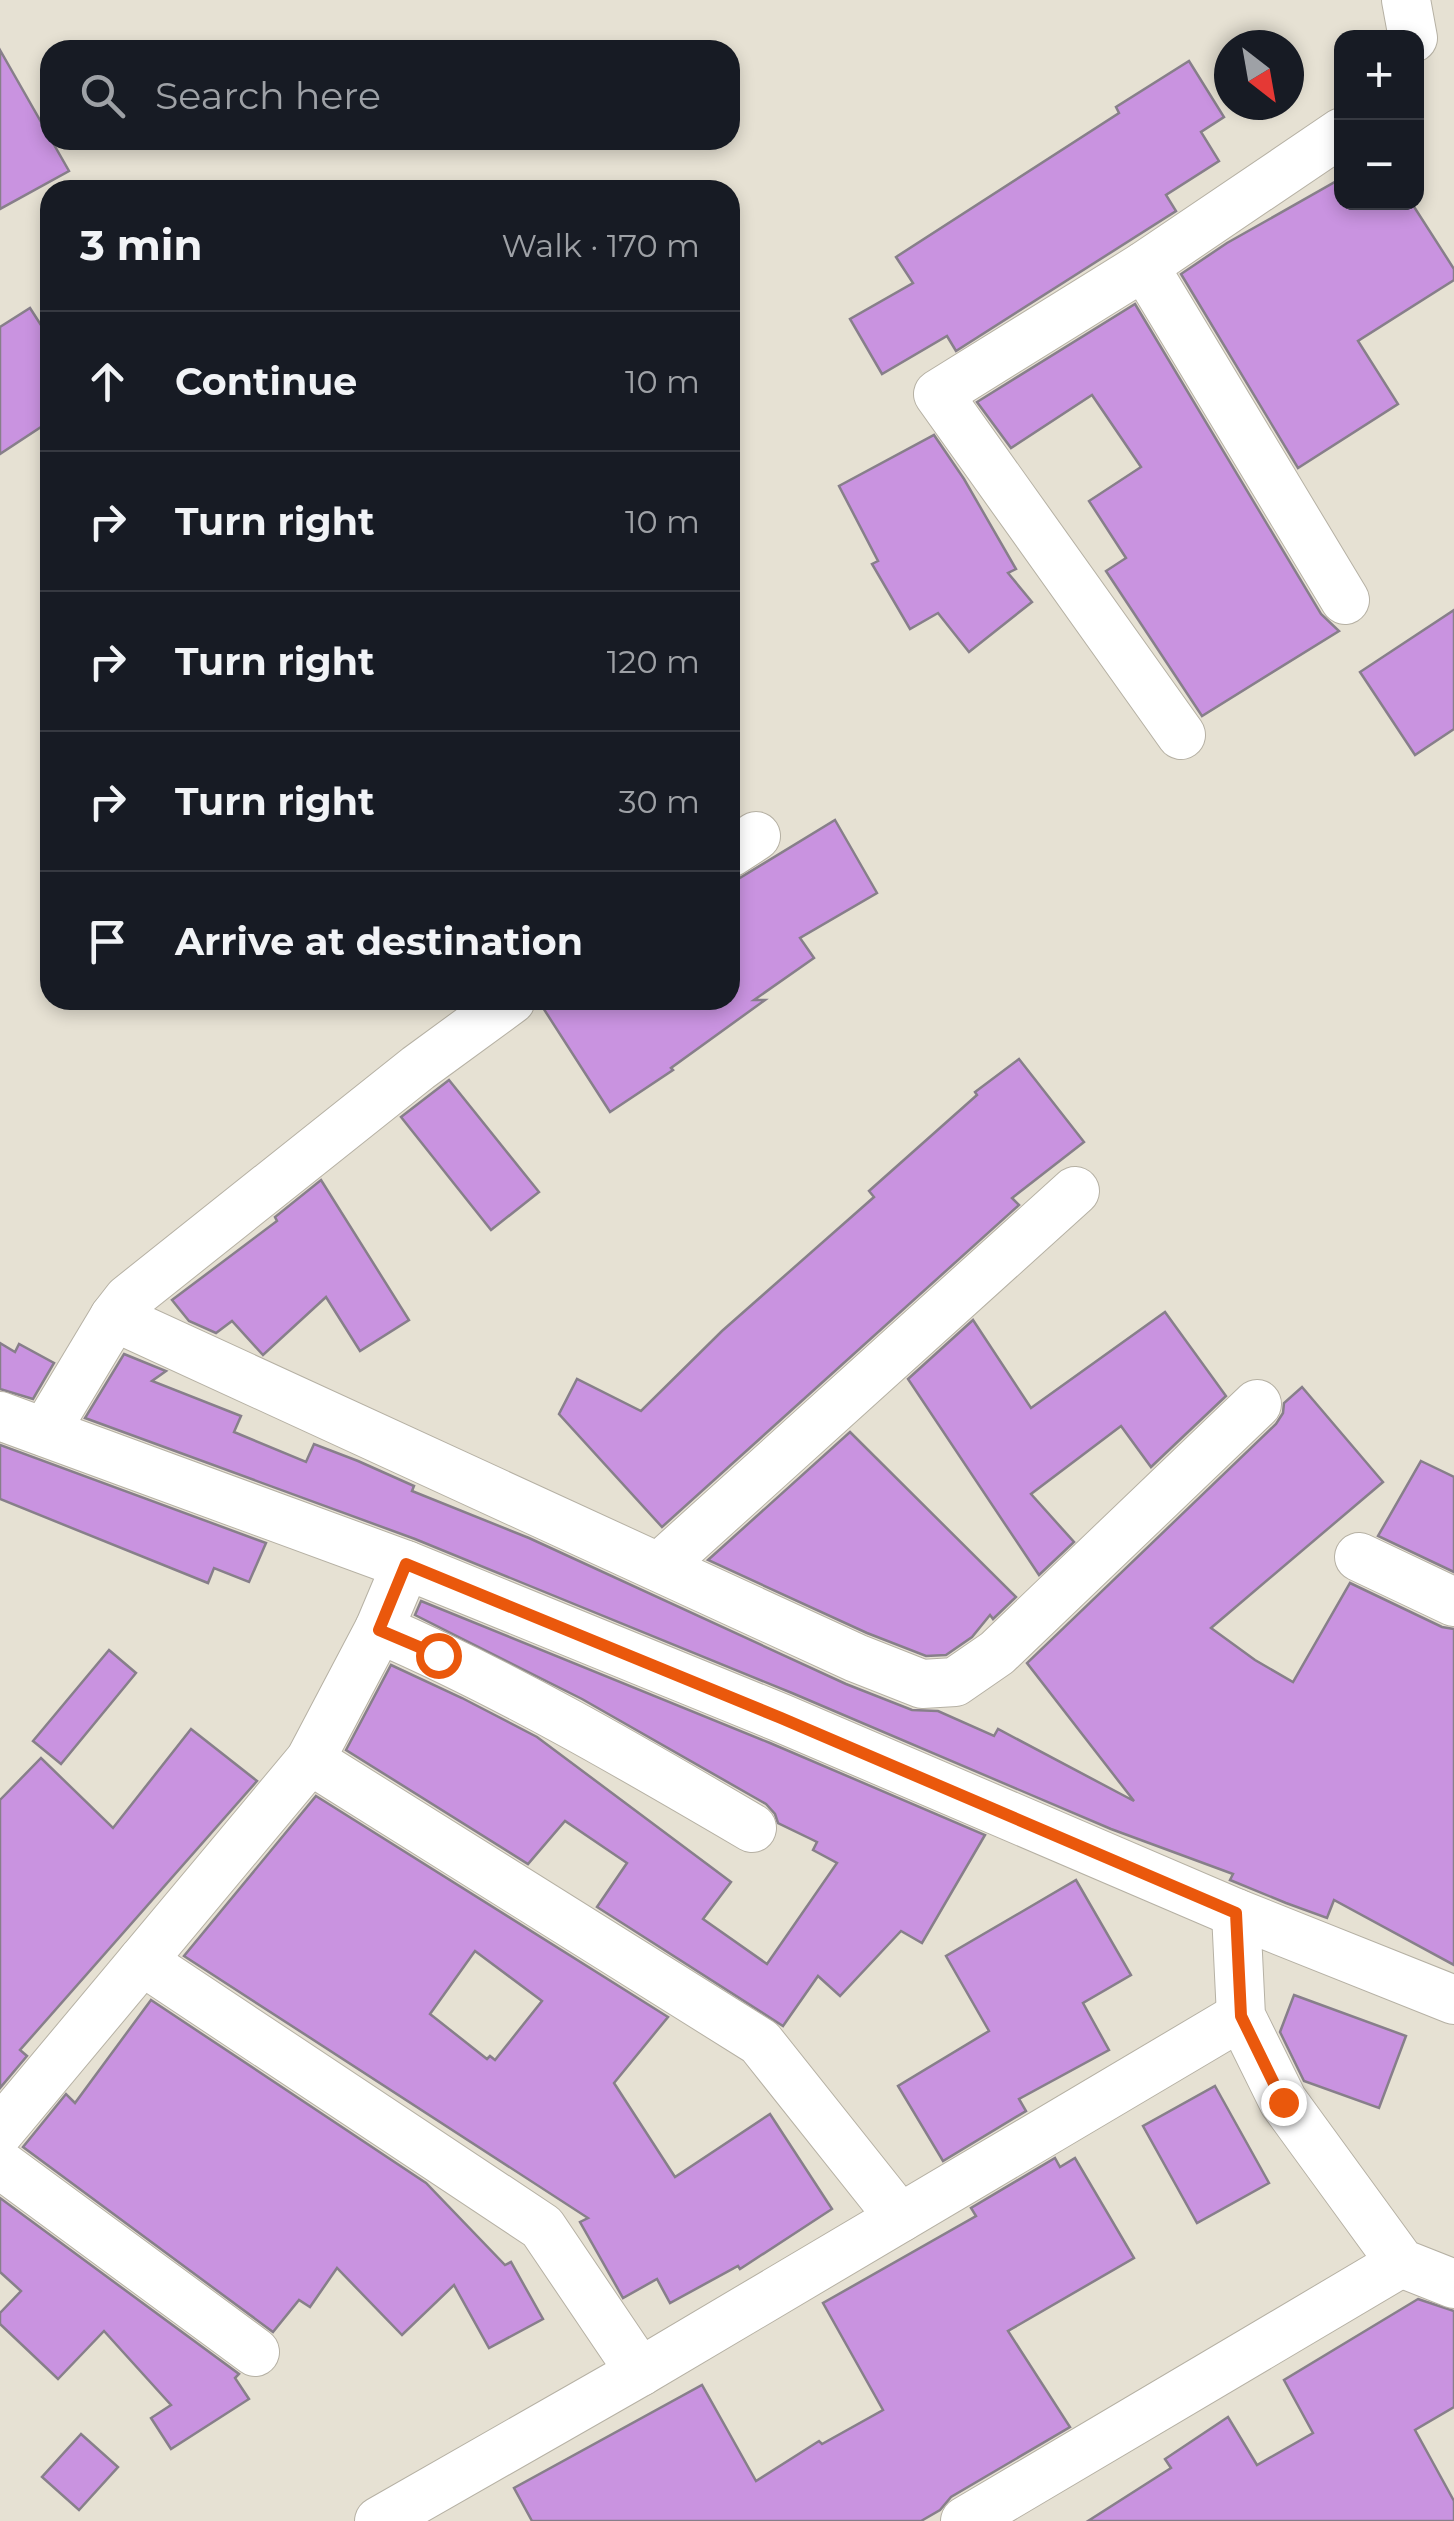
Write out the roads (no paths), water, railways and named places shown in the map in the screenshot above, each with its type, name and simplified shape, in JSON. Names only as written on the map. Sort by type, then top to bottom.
[{"type":"street","points":[[1181,736],[938,394],[1144,266],[1334,137]]},
{"type":"street","points":[[1144,266],[1345,600]]},
{"type":"street","points":[[45,1432],[128,1299],[418,1068],[498,1010]]},
{"type":"street","points":[[659,1567],[1075,1191]]},
{"type":"street","points":[[114,1317],[856,1658],[922,1684],[955,1682],[997,1652],[1257,1404]]},
{"type":"street","points":[[0,1416],[406,1564],[781,1718],[1236,1913],[1454,2000]]},
{"type":"street","points":[[1360,1557],[1454,1602]]},
{"type":"street","points":[[0,2132],[310,1760],[379,1630],[406,1564]]},
{"type":"street","points":[[379,1630],[456,1664],[650,1768],[752,1828]]},
{"type":"street","points":[[310,1760],[760,2042],[900,2218]]},
{"type":"street","points":[[1236,1913],[1241,2016],[1283,2102],[1401,2263],[1454,2284]]},
{"type":"street","points":[[142,1961],[542,2227],[640,2372]]},
{"type":"street","points":[[379,2521],[640,2372],[1241,2016]]},
{"type":"street","points":[[0,2164],[255,2352]]},
{"type":"street","points":[[965,2521],[1401,2263]]}]
